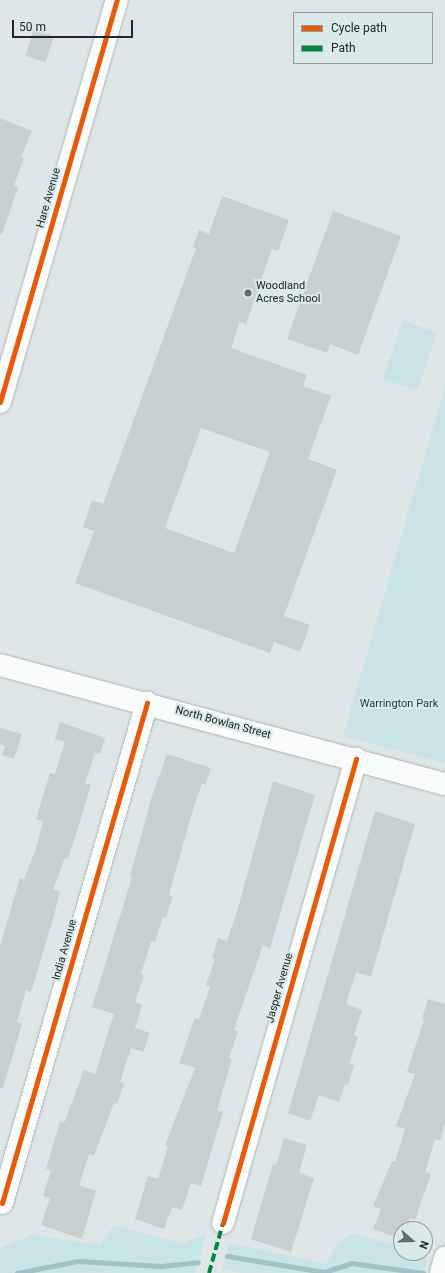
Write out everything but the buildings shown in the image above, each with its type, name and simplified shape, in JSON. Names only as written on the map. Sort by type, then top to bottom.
[{"type":"street","name":"Hare Avenue","points":[[0,402],[117,0]]},
{"type":"street","name":"North Bowlan Street","points":[[0,665],[147,703],[445,784]]},
{"type":"street","name":"India Avenue","points":[[2,1203],[147,703]]},
{"type":"street","name":"Jasper Avenue","points":[[223,1223],[356,759]]},
{"type":"street","points":[[441,1273],[445,1258]]},
{"type":"green space","points":[[403,321],[437,333],[417,390],[383,379]]},
{"type":"green space","name":"Warrington Park","points":[[445,387],[445,763],[343,736]]},
{"type":"green space","points":[[114,1225],[183,1244],[206,1233],[195,1273],[0,1273],[0,1248],[31,1235],[101,1245]]},
{"type":"green space","points":[[353,1233],[393,1246],[393,1261],[427,1261],[423,1273],[242,1273],[222,1269],[230,1243],[326,1264],[339,1243]]},
{"type":"waterway","points":[[227,1256],[324,1272],[351,1263],[423,1273]]},
{"type":"waterway","points":[[17,1273],[78,1261],[161,1266],[198,1262]]},
{"type":"marked path","points":[[209,1273],[223,1223]]},
{"type":"cycle path","points":[[0,402],[117,0]]},
{"type":"cycle path","points":[[2,1203],[147,703]]},
{"type":"cycle path","points":[[223,1223],[356,759]]},
{"type":"place","name":"Woodland Acres School","points":[[248,293]]}]
